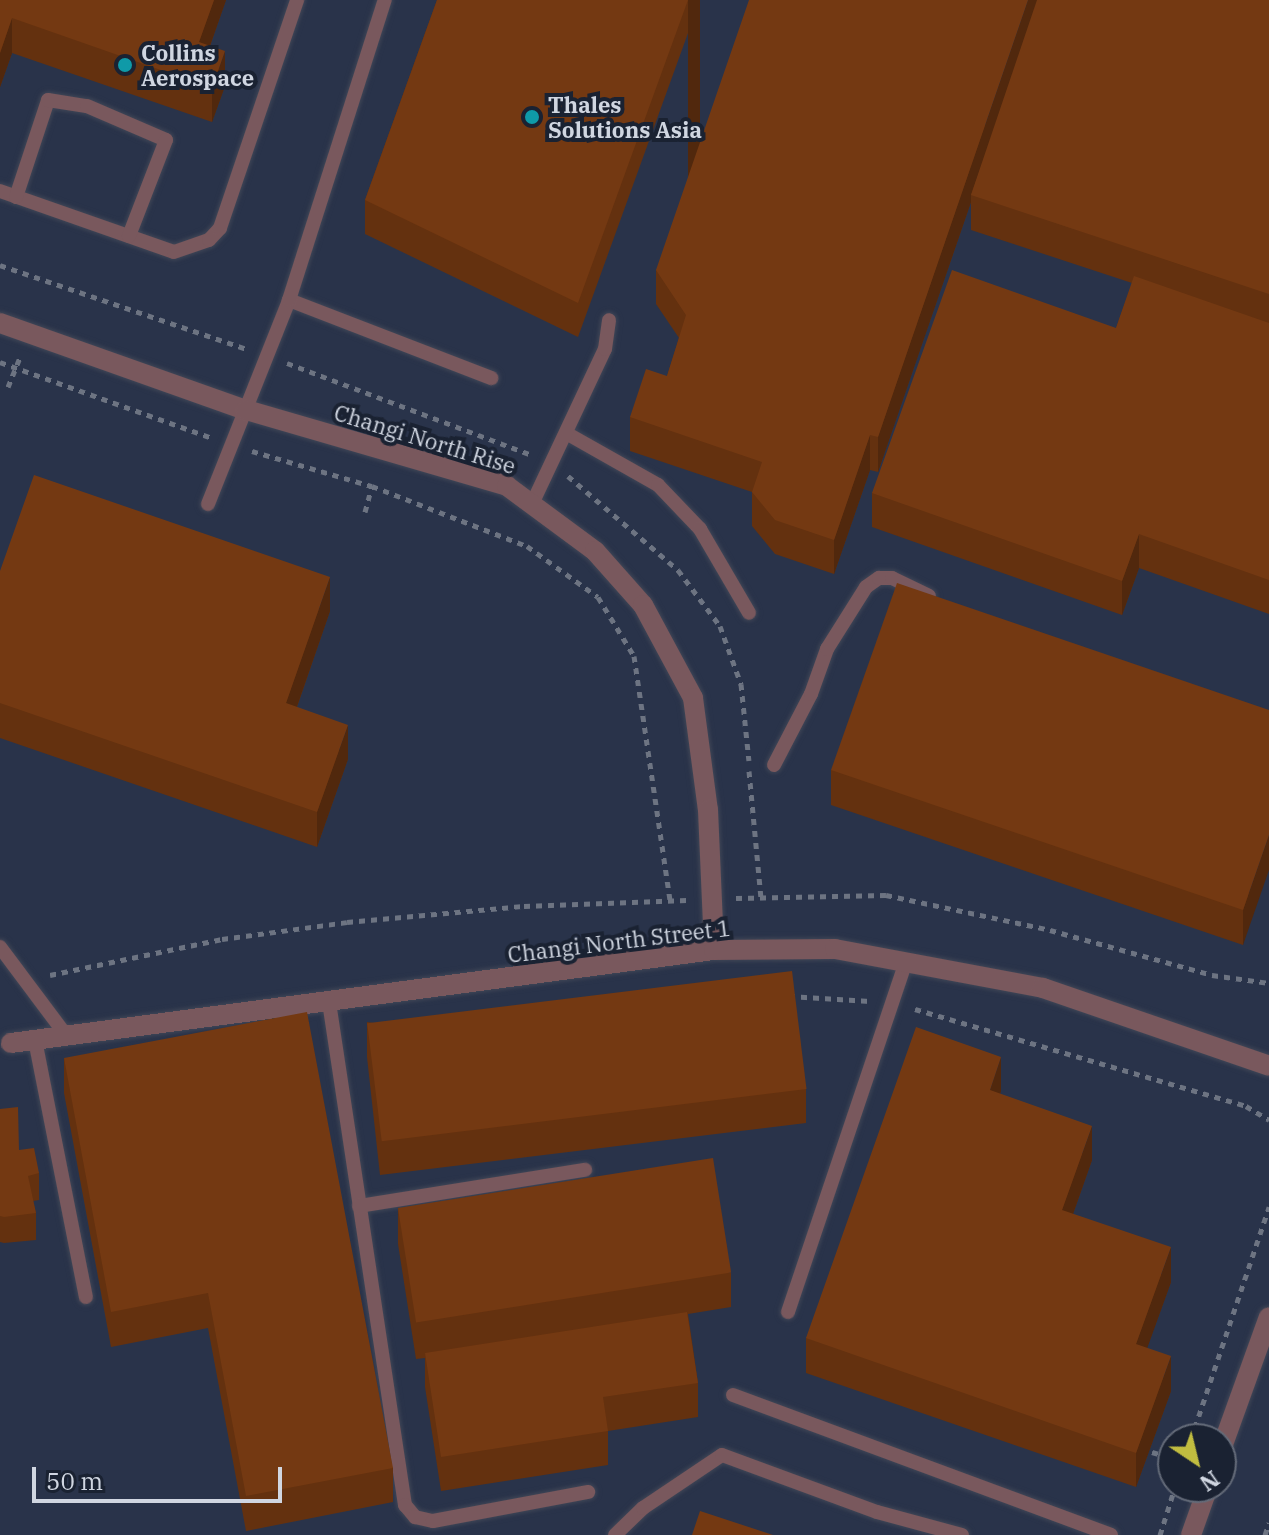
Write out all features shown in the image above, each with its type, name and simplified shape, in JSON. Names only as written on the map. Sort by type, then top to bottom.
[{"type":"street","name":"Changi North Rise","points":[[0,323],[246,410],[507,486],[595,551],[643,605],[693,698],[708,810],[714,950]]},
{"type":"street","name":"Changi North Street 1","points":[[11,1043],[714,950],[835,949],[1043,988],[1269,1066]]},
{"type":"street","points":[[1231,1423],[1269,1317]]},
{"type":"street","points":[[1191,1535],[1202,1503]]},
{"type":"lane","points":[[0,191],[174,252],[202,244],[220,228],[297,0]]},
{"type":"lane","points":[[208,504],[289,300],[385,0]]},
{"type":"lane","points":[[16,197],[48,100],[87,106],[166,140],[129,236]]},
{"type":"lane","points":[[289,300],[491,378]]},
{"type":"lane","points":[[532,504],[605,349],[609,320]]},
{"type":"lane","points":[[566,433],[658,485],[700,529],[749,613]]},
{"type":"lane","points":[[774,765],[811,694],[827,649],[866,587],[879,578],[892,578],[944,604]]},
{"type":"lane","points":[[0,947],[65,1034]]},
{"type":"lane","points":[[788,1312],[906,962]]},
{"type":"lane","points":[[329,1002],[405,1505],[415,1517],[433,1521],[588,1492]]},
{"type":"lane","points":[[35,1040],[86,1297]]},
{"type":"lane","points":[[359,1206],[585,1170]]},
{"type":"lane","points":[[733,1395],[1111,1535]]},
{"type":"lane","points":[[615,1535],[643,1508],[722,1455],[877,1512],[962,1535]]},
{"type":"path","points":[[0,362],[232,445],[372,486],[527,546],[598,597],[634,656],[670,900]]},
{"type":"path","points":[[8,387],[16,367]]},
{"type":"path","points":[[365,512],[372,486]]},
{"type":"path","points":[[26,981],[222,939],[347,922],[524,906],[886,895],[1050,930],[1212,975],[1269,983]]},
{"type":"path","points":[[774,995],[893,1002],[1235,1103],[1269,1120]]},
{"type":"path","points":[[1196,1423],[1269,1207]]},
{"type":"path","points":[[1152,1452],[1157,1453]]},
{"type":"path","points":[[1160,1535],[1170,1503]]},
{"type":"path","points":[[1265,1535],[1269,1523]]},
{"type":"shaded area","points":[[0,0],[1269,0],[1269,1535],[0,1535]]},
{"type":"building","points":[[0,0],[214,0],[199,42],[225,51],[212,88],[12,18],[0,53]]},
{"type":"building","name":"Thales Solutions Asia","points":[[437,0],[688,0],[578,303],[365,200]]},
{"type":"building","points":[[749,0],[1028,0],[878,437],[870,435],[834,540],[775,520],[752,492],[762,462],[630,417],[646,369],[667,376],[686,315],[656,270]]},
{"type":"building","points":[[1037,0],[1269,0],[1269,294],[971,195]]},
{"type":"building","points":[[952,270],[1116,328],[1134,276],[1269,323],[1269,580],[1139,534],[1122,581],[872,493]]},
{"type":"building","points":[[34,475],[330,577],[286,703],[348,725],[317,812],[0,703],[0,571]]},
{"type":"building","points":[[897,583],[1269,710],[1269,835],[1243,910],[831,770]]},
{"type":"building","points":[[792,971],[807,1089],[382,1141],[367,1023]]},
{"type":"building","points":[[307,1012],[393,1468],[246,1496],[208,1293],[111,1312],[64,1058]]},
{"type":"building","points":[[916,1027],[1001,1057],[990,1090],[1092,1126],[1062,1210],[1171,1247],[1136,1344],[1171,1356],[1136,1453],[806,1338]]},
{"type":"building","points":[[18,1107],[19,1150],[34,1148],[39,1173],[28,1176],[36,1213],[4,1217],[0,1216],[0,1109]]},
{"type":"building","points":[[713,1158],[731,1273],[416,1322],[398,1208]]},
{"type":"building","points":[[687,1312],[698,1383],[603,1397],[608,1431],[441,1457],[425,1353]]},
{"type":"building","points":[[700,1511],[773,1535],[692,1535]]},
{"type":"place","name":"Collins Aerospace","points":[[125,65]]},
{"type":"place","name":"Thales Solutions Asia","points":[[532,117]]}]
